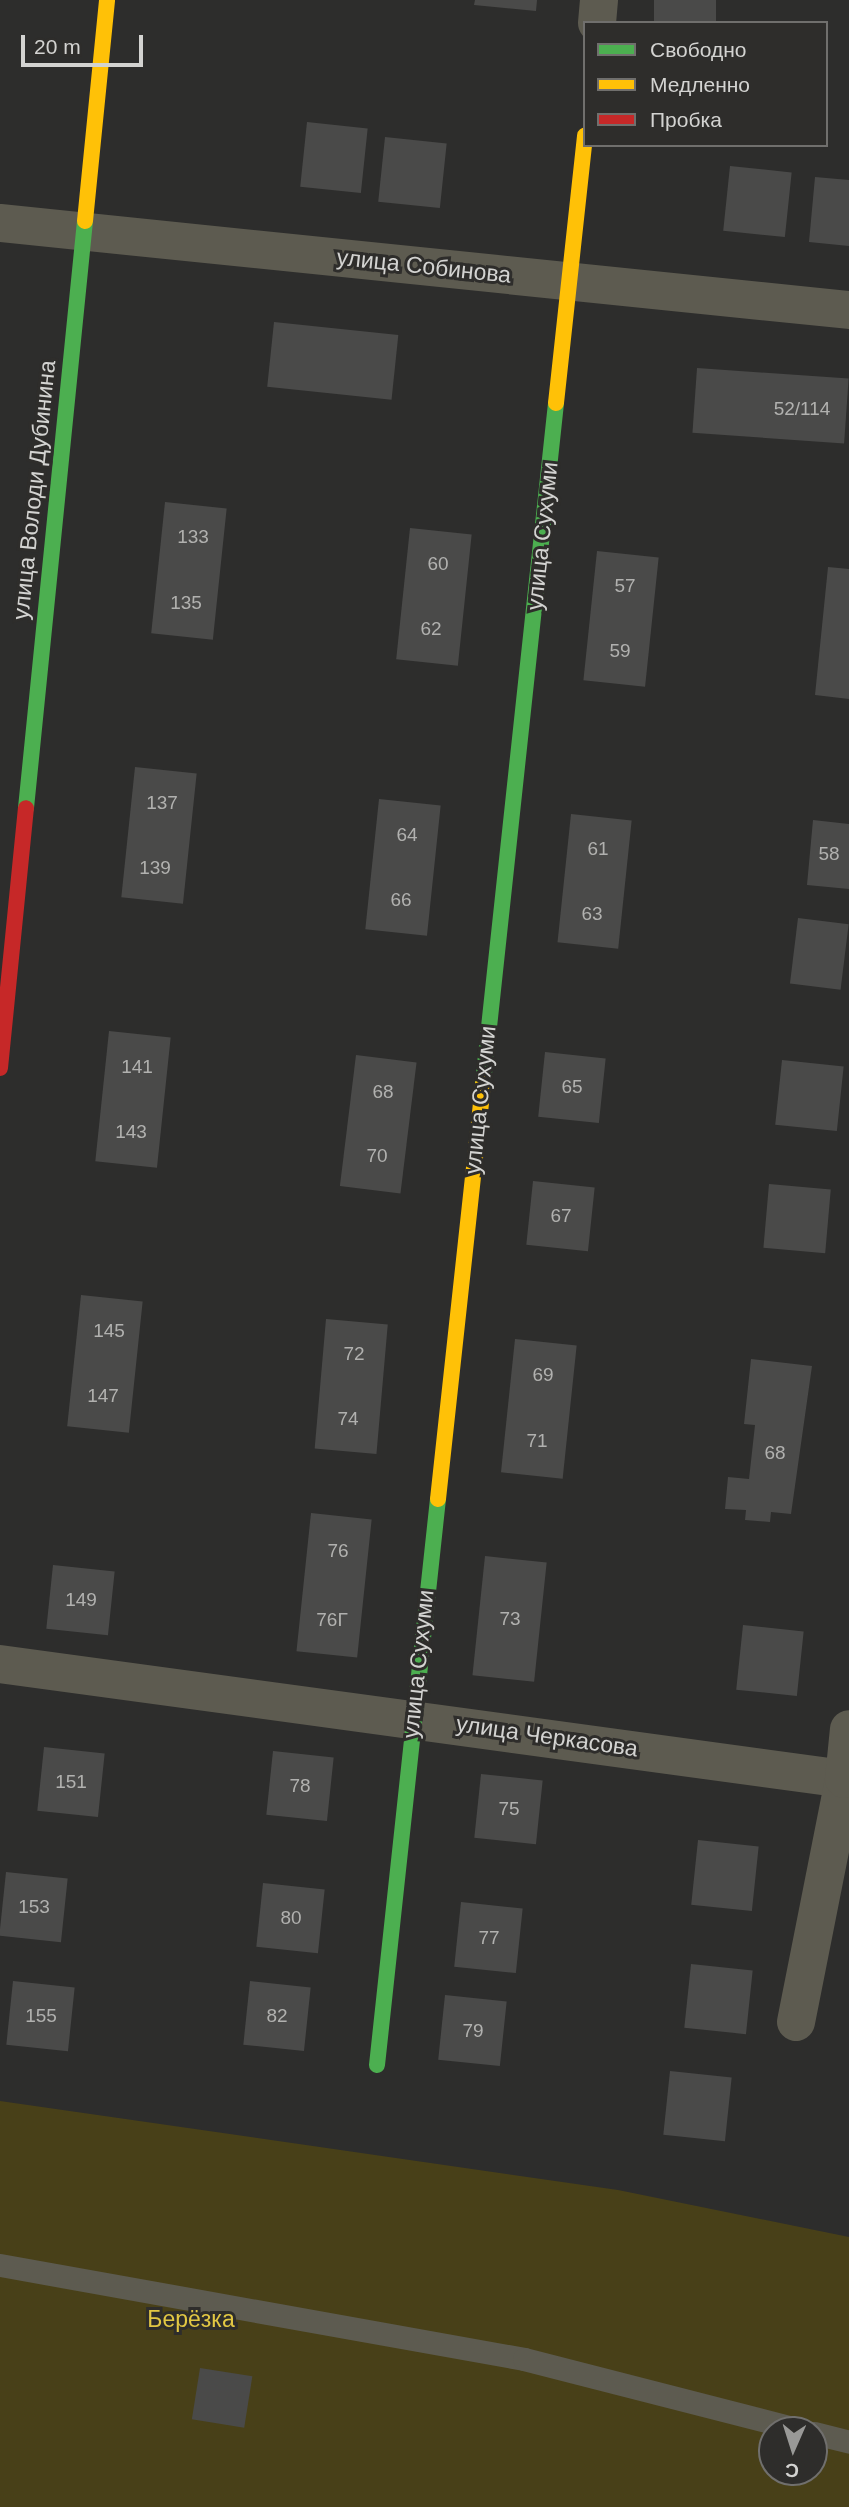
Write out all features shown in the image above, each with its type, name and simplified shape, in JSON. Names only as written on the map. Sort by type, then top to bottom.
[{"type":"street","name":"улица Володи Дубинина","points":[[0,1068],[107,0]]},
{"type":"street","points":[[597,21],[599,0]]},
{"type":"street","name":"улица Сухуми","points":[[377,2064],[412,1717],[584,147]]},
{"type":"street","name":"улица Собинова","points":[[0,223],[849,310]]},
{"type":"street","name":"улица Черкасова","points":[[0,1664],[412,1717],[844,1779]]},
{"type":"street","points":[[796,2022],[844,1779],[849,1729]]},
{"type":"lane","points":[[0,2265],[524,2359],[758,2419]]},
{"type":"lane","points":[[828,2437],[849,2442]]},
{"type":"green space","name":"Берёзка","points":[[0,2101],[618,2190],[849,2237],[849,2507],[0,2507]]},
{"type":"building","points":[[475,0],[537,0],[536,11],[474,5]]},
{"type":"building","points":[[654,0],[716,0],[716,21],[654,21]]},
{"type":"building","points":[[307,122],[368,128],[361,193],[300,187]]},
{"type":"building","points":[[385,137],[447,143],[440,208],[378,202]]},
{"type":"building","points":[[730,166],[792,172],[785,237],[723,231]]},
{"type":"building","points":[[815,177],[849,180],[849,246],[809,242]]},
{"type":"building","points":[[274,322],[398,335],[392,400],[267,387]]},
{"type":"building","points":[[697,368],[849,379],[844,443],[692,433]]},
{"type":"building","points":[[165,502],[227,508],[213,640],[151,633]]},
{"type":"building","points":[[410,528],[472,534],[458,666],[396,659]]},
{"type":"building","points":[[597,551],[659,557],[645,687],[583,680]]},
{"type":"building","points":[[828,567],[849,569],[849,699],[815,695]]},
{"type":"building","points":[[135,767],[197,773],[183,904],[121,897]]},
{"type":"building","points":[[379,799],[441,805],[427,936],[365,929]]},
{"type":"building","points":[[571,814],[632,820],[618,949],[558,942]]},
{"type":"building","points":[[813,820],[849,824],[849,889],[807,885]]},
{"type":"building","points":[[798,918],[849,924],[841,990],[790,984]]},
{"type":"building","points":[[109,1031],[171,1037],[157,1168],[95,1161]]},
{"type":"building","points":[[545,1052],[606,1058],[599,1123],[538,1117]]},
{"type":"building","points":[[356,1055],[417,1062],[400,1193],[340,1186]]},
{"type":"building","points":[[782,1060],[844,1066],[837,1131],[775,1125]]},
{"type":"building","points":[[533,1181],[595,1187],[588,1251],[526,1245]]},
{"type":"building","points":[[769,1184],[831,1189],[825,1253],[763,1248]]},
{"type":"building","points":[[81,1295],[143,1301],[129,1433],[67,1426]]},
{"type":"building","points":[[326,1319],[388,1324],[376,1454],[315,1449]]},
{"type":"building","points":[[515,1339],[577,1345],[563,1479],[501,1472]]},
{"type":"building","points":[[751,1359],[812,1366],[791,1514],[771,1512],[770,1522],[745,1520],[746,1510],[725,1509],[728,1477],[749,1479],[755,1425],[744,1424]]},
{"type":"building","points":[[311,1513],[372,1519],[357,1658],[296,1651]]},
{"type":"building","points":[[485,1556],[547,1562],[534,1682],[472,1675]]},
{"type":"building","points":[[53,1565],[115,1571],[108,1635],[46,1629]]},
{"type":"building","points":[[743,1625],[804,1631],[797,1696],[736,1690]]},
{"type":"building","points":[[44,1747],[105,1753],[98,1817],[37,1811]]},
{"type":"building","points":[[273,1751],[334,1757],[327,1821],[266,1815]]},
{"type":"building","points":[[481,1774],[543,1780],[536,1844],[474,1838]]},
{"type":"building","points":[[698,1840],[759,1846],[752,1911],[691,1905]]},
{"type":"building","points":[[6,1872],[68,1878],[61,1942],[0,1936]]},
{"type":"building","points":[[263,1883],[325,1889],[318,1953],[256,1947]]},
{"type":"building","points":[[461,1902],[523,1908],[516,1973],[454,1967]]},
{"type":"building","points":[[691,1964],[753,1970],[746,2034],[684,2028]]},
{"type":"building","points":[[13,1981],[75,1987],[68,2051],[6,2045]]},
{"type":"building","points":[[250,1981],[311,1987],[304,2051],[243,2045]]},
{"type":"building","points":[[445,1995],[507,2001],[500,2066],[438,2060]]},
{"type":"building","points":[[670,2071],[732,2077],[725,2141],[663,2135]]},
{"type":"building","points":[[200,2368],[252,2376],[244,2428],[192,2419]]},
{"type":"traffic: fast","points":[[26,808],[85,221]]},
{"type":"traffic: fast","points":[[483,1083],[556,403]]},
{"type":"traffic: fast","points":[[377,2065],[438,1499]]},
{"type":"traffic: slow","points":[[85,221],[107,0]]},
{"type":"traffic: slow","points":[[556,403],[584,147]]},
{"type":"traffic: slow","points":[[438,1499],[483,1083]]},
{"type":"traffic: jam","points":[[0,1068],[26,808]]}]
